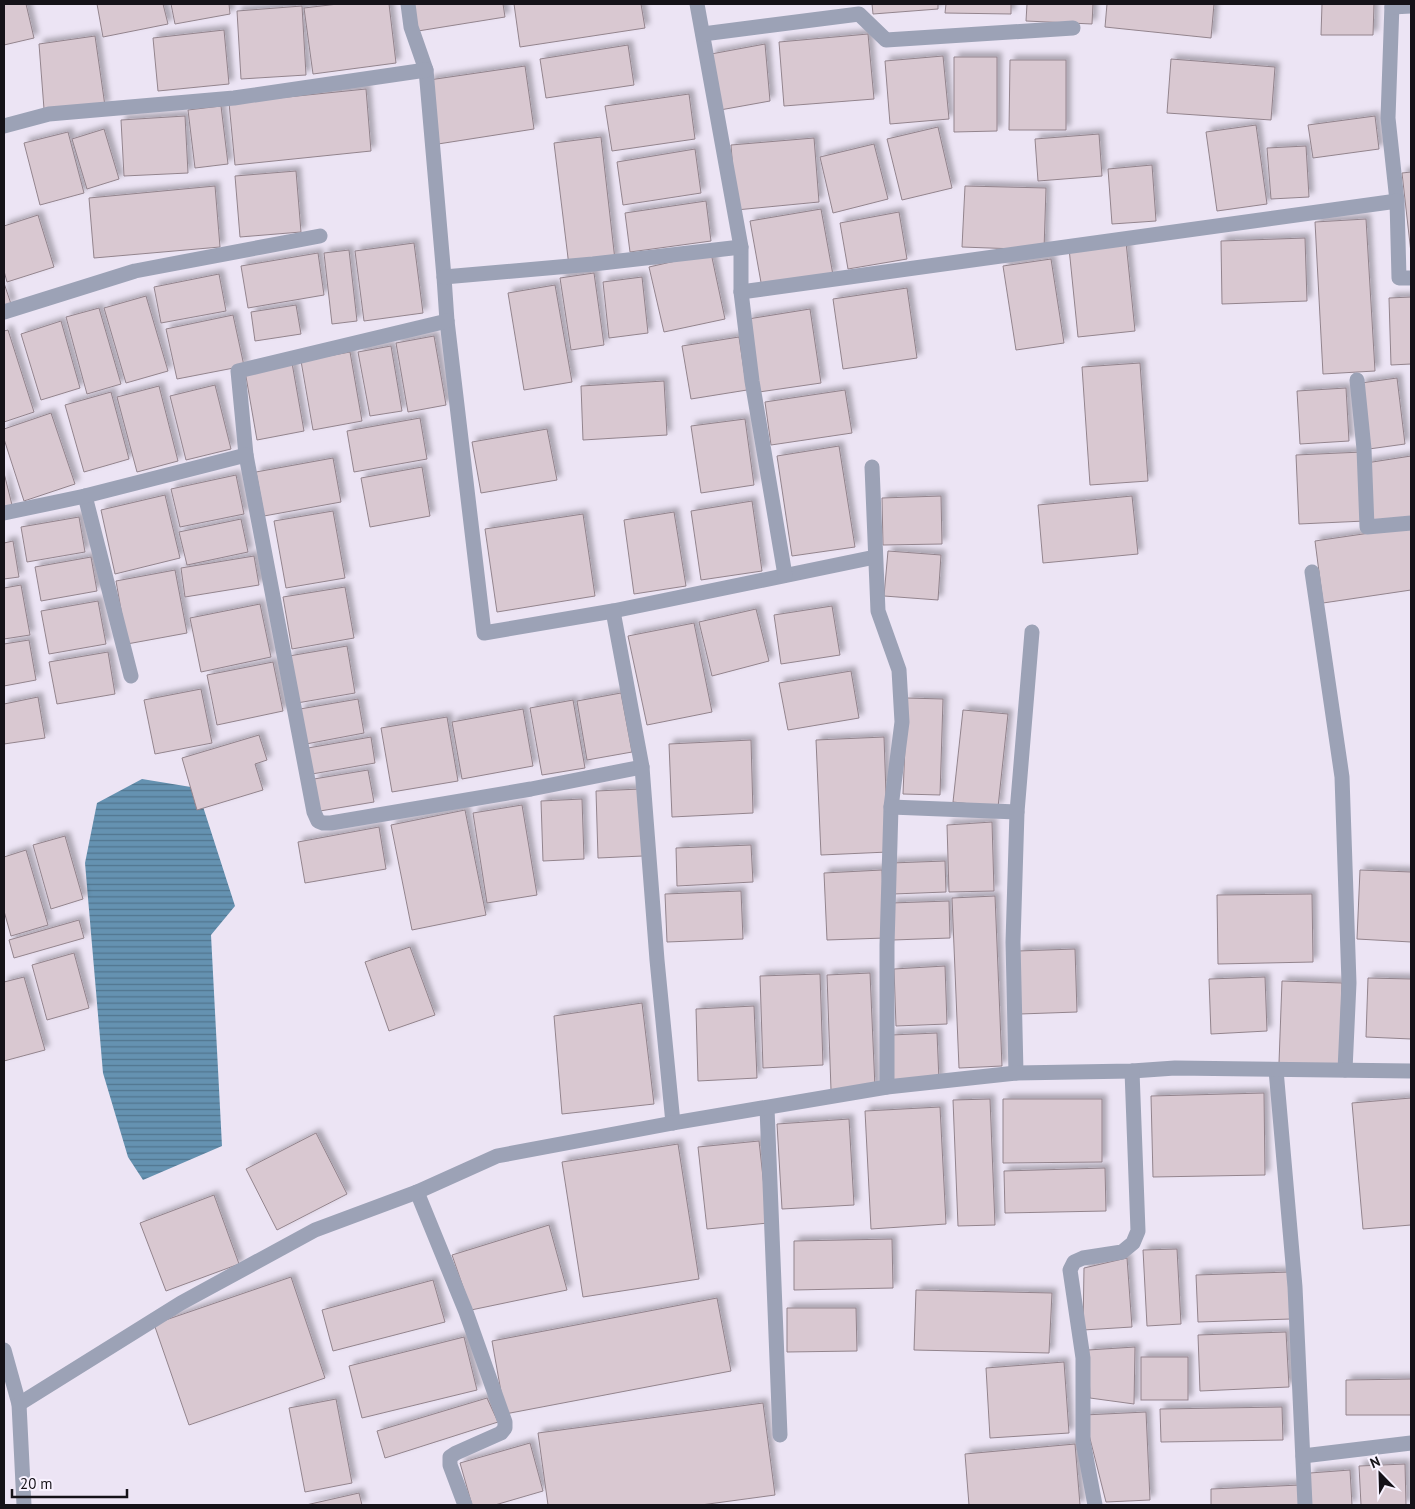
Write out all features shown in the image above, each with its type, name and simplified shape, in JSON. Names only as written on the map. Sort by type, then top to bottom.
[{"type":"street","points":[[408,4],[411,27],[426,70],[446,320],[484,633],[614,611],[875,556]]},
{"type":"street","points":[[697,4],[741,247],[741,292],[752,381],[785,575]]},
{"type":"street","points":[[1411,6],[1392,5],[1388,118],[1397,201],[1399,278],[1411,278]]},
{"type":"street","points":[[703,34],[859,14],[886,40],[1073,28]]},
{"type":"street","points":[[4,126],[49,114],[234,98],[426,70]]},
{"type":"street","points":[[741,292],[1397,201]]},
{"type":"street","points":[[4,312],[134,271],[320,236]]},
{"type":"street","points":[[444,277],[593,264],[741,247]]},
{"type":"street","points":[[446,320],[238,371],[246,455],[314,812],[318,821],[331,823],[531,789],[642,767]]},
{"type":"street","points":[[1357,380],[1364,449],[1367,527],[1411,523]]},
{"type":"street","points":[[4,513],[85,496],[246,455]]},
{"type":"street","points":[[872,467],[878,611],[899,670],[902,722],[891,807],[887,945],[887,1087]]},
{"type":"street","points":[[85,496],[131,676]]},
{"type":"street","points":[[1312,572],[1342,777],[1349,983],[1345,1070]]},
{"type":"street","points":[[614,611],[642,767],[657,960],[673,1123]]},
{"type":"street","points":[[1016,1073],[1013,942],[1018,812],[1032,632]]},
{"type":"street","points":[[891,807],[1018,812]]},
{"type":"street","points":[[19,1404],[181,1302],[315,1230],[418,1192],[496,1156],[673,1123],[887,1087],[1016,1073],[1132,1072],[1175,1068],[1411,1071]]},
{"type":"street","points":[[1276,1070],[1295,1287],[1305,1505]]},
{"type":"street","points":[[1095,1505],[1083,1442],[1083,1358],[1070,1270],[1074,1262],[1083,1258],[1122,1252],[1133,1243],[1138,1231],[1132,1072]]},
{"type":"street","points":[[767,1108],[780,1435]]},
{"type":"street","points":[[418,1192],[466,1312],[505,1422],[505,1428],[501,1433],[450,1457],[450,1465],[464,1505]]},
{"type":"street","points":[[4,1350],[19,1404],[24,1505]]},
{"type":"street","points":[[1303,1456],[1411,1443]]},
{"type":"water","points":[[142,779],[197,788],[235,906],[211,935],[222,1146],[143,1180],[128,1157],[103,1073],[85,863],[97,803]]},
{"type":"building","points":[[4,4],[26,4],[34,38],[4,45]]},
{"type":"building","points":[[97,4],[163,4],[168,24],[103,37]]},
{"type":"building","points":[[171,4],[229,4],[230,14],[175,24]]},
{"type":"building","points":[[338,4],[389,4],[396,63],[313,74],[304,8]]},
{"type":"building","points":[[414,4],[503,4],[505,17],[418,31]]},
{"type":"building","points":[[514,4],[641,4],[645,28],[520,47]]},
{"type":"building","points":[[872,4],[938,4],[938,9],[873,14]]},
{"type":"building","points":[[946,4],[1011,4],[1011,14],[945,13]]},
{"type":"building","points":[[1027,4],[1093,4],[1092,24],[1026,21]]},
{"type":"building","points":[[1107,4],[1214,4],[1211,38],[1105,27]]},
{"type":"building","points":[[1322,4],[1374,4],[1373,35],[1321,35]]},
{"type":"building","points":[[302,6],[306,75],[241,79],[237,11]]},
{"type":"building","points":[[224,30],[229,84],[158,91],[153,38]]},
{"type":"building","points":[[868,34],[874,99],[784,106],[779,42]]},
{"type":"building","points":[[95,36],[105,106],[44,109],[39,44]]},
{"type":"building","points":[[765,44],[770,101],[720,110],[711,54]]},
{"type":"building","points":[[628,45],[634,85],[546,98],[540,59]]},
{"type":"building","points":[[943,56],[949,119],[890,124],[885,61]]},
{"type":"building","points":[[954,57],[997,57],[997,131],[954,132]]},
{"type":"building","points":[[1171,59],[1275,67],[1271,120],[1167,113]]},
{"type":"building","points":[[1010,60],[1066,60],[1066,130],[1009,130]]},
{"type":"building","points":[[525,66],[534,129],[438,144],[429,80]]},
{"type":"building","points":[[366,89],[371,151],[235,165],[229,103]]},
{"type":"building","points":[[689,94],[695,139],[612,151],[605,106]]},
{"type":"building","points":[[221,106],[228,164],[195,168],[188,110]]},
{"type":"building","points":[[185,116],[188,173],[124,176],[121,120]]},
{"type":"building","points":[[1375,116],[1379,149],[1313,158],[1308,125]]},
{"type":"building","points":[[1256,125],[1267,204],[1217,211],[1206,132]]},
{"type":"building","points":[[938,127],[952,188],[902,200],[887,139]]},
{"type":"building","points":[[104,129],[119,179],[87,189],[72,139]]},
{"type":"building","points":[[68,132],[84,193],[40,205],[24,143]]},
{"type":"building","points":[[1099,134],[1102,176],[1038,181],[1035,139]]},
{"type":"building","points":[[601,137],[615,260],[569,266],[554,143]]},
{"type":"building","points":[[814,138],[819,202],[736,210],[731,145]]},
{"type":"building","points":[[874,144],[888,199],[833,213],[820,157]]},
{"type":"building","points":[[1306,146],[1309,197],[1271,199],[1267,148]]},
{"type":"building","points":[[695,149],[701,193],[623,205],[617,162]]},
{"type":"building","points":[[1152,165],[1156,221],[1112,224],[1108,169]]},
{"type":"building","points":[[296,171],[301,232],[240,237],[235,176]]},
{"type":"building","points":[[1411,172],[1411,253],[1402,173]]},
{"type":"building","points":[[215,186],[220,247],[94,258],[89,198]]},
{"type":"building","points":[[965,186],[1046,188],[1044,250],[962,247]]},
{"type":"building","points":[[706,201],[711,241],[630,252],[625,213]]},
{"type":"building","points":[[821,209],[833,275],[762,288],[750,221]]},
{"type":"building","points":[[899,212],[907,259],[848,269],[840,223]]},
{"type":"building","points":[[38,215],[54,267],[7,282],[4,271],[4,226]]},
{"type":"building","points":[[1366,219],[1375,371],[1323,374],[1315,222]]},
{"type":"building","points":[[1305,238],[1307,301],[1222,304],[1221,241]]},
{"type":"building","points":[[1126,242],[1135,331],[1078,337],[1069,248]]},
{"type":"building","points":[[414,243],[423,313],[364,321],[355,251]]},
{"type":"building","points":[[349,250],[357,321],[332,324],[324,253]]},
{"type":"building","points":[[318,253],[324,295],[248,308],[241,266]]},
{"type":"building","points":[[711,253],[725,319],[664,332],[649,267]]},
{"type":"building","points":[[1051,259],[1064,343],[1016,350],[1003,266]]},
{"type":"building","points":[[594,273],[604,345],[571,350],[560,278]]},
{"type":"building","points":[[219,274],[226,311],[161,323],[154,287]]},
{"type":"building","points":[[642,277],[648,333],[609,338],[603,282]]},
{"type":"building","points":[[4,283],[11,304],[4,306]]},
{"type":"building","points":[[555,285],[572,382],[524,390],[508,293]]},
{"type":"building","points":[[907,288],[917,358],[843,369],[833,299]]},
{"type":"building","points":[[146,296],[168,371],[126,383],[104,308]]},
{"type":"building","points":[[1411,297],[1411,364],[1391,365],[1389,298]]},
{"type":"building","points":[[296,305],[301,334],[255,341],[251,312]]},
{"type":"building","points":[[99,308],[121,384],[87,394],[66,317]]},
{"type":"building","points":[[810,309],[821,383],[759,392],[748,319]]},
{"type":"building","points":[[233,315],[244,366],[177,379],[166,329]]},
{"type":"building","points":[[61,321],[80,388],[41,400],[21,334]]},
{"type":"building","points":[[8,330],[34,412],[4,422],[4,331]]},
{"type":"building","points":[[434,336],[446,405],[408,412],[396,343]]},
{"type":"building","points":[[739,337],[747,390],[691,399],[682,346]]},
{"type":"building","points":[[391,346],[402,411],[370,416],[358,352]]},
{"type":"building","points":[[350,352],[362,421],[313,430],[301,361]]},
{"type":"building","points":[[292,363],[304,431],[257,440],[245,371]]},
{"type":"building","points":[[1140,363],[1148,481],[1090,485],[1082,367]]},
{"type":"building","points":[[1397,378],[1405,444],[1369,449],[1361,383]]},
{"type":"building","points":[[664,381],[667,435],[583,440],[581,386]]},
{"type":"building","points":[[215,385],[231,449],[186,460],[170,396]]},
{"type":"building","points":[[159,386],[178,461],[137,472],[117,397]]},
{"type":"building","points":[[1346,388],[1349,441],[1300,444],[1297,391]]},
{"type":"building","points":[[845,390],[852,433],[771,445],[765,402]]},
{"type":"building","points":[[111,392],[129,459],[84,472],[65,405]]},
{"type":"building","points":[[51,413],[75,484],[24,501],[4,439],[4,429]]},
{"type":"building","points":[[420,418],[427,459],[354,472],[347,431]]},
{"type":"building","points":[[745,419],[754,485],[701,493],[691,426]]},
{"type":"building","points":[[547,429],[557,480],[481,493],[472,442]]},
{"type":"building","points":[[839,446],[855,547],[792,556],[777,456]]},
{"type":"building","points":[[1362,452],[1365,521],[1299,524],[1296,455]]},
{"type":"building","points":[[1411,456],[1411,519],[1374,524],[1366,463]]},
{"type":"building","points":[[333,458],[341,502],[264,516],[256,472]]},
{"type":"building","points":[[422,467],[430,516],[370,527],[361,478]]},
{"type":"building","points":[[4,473],[12,505],[4,507]]},
{"type":"building","points":[[236,475],[244,514],[180,527],[171,489]]},
{"type":"building","points":[[165,495],[180,558],[115,574],[101,510]]},
{"type":"building","points":[[941,496],[942,544],[883,545],[882,498]]},
{"type":"building","points":[[1132,496],[1138,554],[1043,563],[1038,505]]},
{"type":"building","points":[[752,501],[762,571],[701,580],[691,511]]},
{"type":"building","points":[[333,511],[345,578],[286,588],[274,521]]},
{"type":"building","points":[[674,512],[686,586],[634,594],[624,520]]},
{"type":"building","points":[[583,514],[595,596],[497,612],[485,529]]},
{"type":"building","points":[[79,517],[85,552],[27,562],[21,527]]},
{"type":"building","points":[[241,519],[248,552],[187,565],[179,532]]},
{"type":"building","points":[[1411,527],[1411,590],[1323,603],[1315,541]]},
{"type":"building","points":[[13,541],[19,577],[4,579],[4,543]]},
{"type":"building","points":[[888,551],[941,555],[938,600],[884,596]]},
{"type":"building","points":[[254,556],[259,585],[185,597],[181,568]]},
{"type":"building","points":[[91,557],[97,591],[41,601],[35,567]]},
{"type":"building","points":[[175,570],[187,633],[127,644],[116,581]]},
{"type":"building","points":[[21,585],[30,635],[4,639],[4,588]]},
{"type":"building","points":[[345,587],[354,638],[292,649],[283,597]]},
{"type":"building","points":[[98,601],[106,644],[49,654],[41,611]]},
{"type":"building","points":[[260,604],[271,657],[201,672],[190,618]]},
{"type":"building","points":[[832,606],[840,655],[781,664],[774,615]]},
{"type":"building","points":[[756,609],[769,661],[712,676],[699,622]]},
{"type":"building","points":[[694,623],[712,712],[647,725],[628,636]]},
{"type":"building","points":[[29,640],[36,680],[4,686],[4,644]]},
{"type":"building","points":[[347,646],[355,693],[297,703],[289,656]]},
{"type":"building","points":[[108,652],[115,694],[57,704],[49,662]]},
{"type":"building","points":[[273,662],[283,711],[217,725],[207,675]]},
{"type":"building","points":[[851,671],[859,718],[788,730],[779,683]]},
{"type":"building","points":[[201,689],[212,743],[155,754],[144,700]]},
{"type":"building","points":[[621,693],[632,752],[587,760],[577,701]]},
{"type":"building","points":[[38,697],[45,738],[4,744],[4,704]]},
{"type":"building","points":[[907,698],[943,699],[940,795],[903,794]]},
{"type":"building","points":[[358,699],[364,733],[306,744],[300,709]]},
{"type":"building","points":[[573,700],[585,768],[542,775],[530,708]]},
{"type":"building","points":[[523,709],[533,766],[462,779],[452,722]]},
{"type":"building","points":[[963,710],[1008,714],[998,807],[953,802]]},
{"type":"building","points":[[447,717],[458,781],[392,792],[381,728]]},
{"type":"building","points":[[259,735],[267,760],[255,764],[263,790],[197,810],[182,758]]},
{"type":"building","points":[[371,737],[375,763],[312,774],[308,748]]},
{"type":"building","points":[[884,737],[888,852],[821,855],[816,740]]},
{"type":"building","points":[[751,740],[753,813],[672,817],[669,744]]},
{"type":"building","points":[[368,770],[374,802],[320,811],[314,779]]},
{"type":"building","points":[[640,789],[643,856],[598,858],[596,791]]},
{"type":"building","points":[[582,799],[584,859],[543,861],[541,801]]},
{"type":"building","points":[[522,805],[537,895],[487,903],[473,813]]},
{"type":"building","points":[[465,810],[486,915],[412,930],[391,825]]},
{"type":"building","points":[[992,822],[994,891],[949,892],[947,825]]},
{"type":"building","points":[[379,827],[386,869],[305,883],[298,842]]},
{"type":"building","points":[[65,836],[83,899],[51,909],[33,845]]},
{"type":"building","points":[[751,845],[753,882],[677,886],[676,848]]},
{"type":"building","points":[[26,850],[48,925],[11,936],[4,911],[4,857]]},
{"type":"building","points":[[945,861],[946,892],[893,894],[891,863]]},
{"type":"building","points":[[882,870],[885,938],[827,940],[824,873]]},
{"type":"building","points":[[1360,870],[1411,872],[1411,942],[1357,939]]},
{"type":"building","points":[[741,891],[743,939],[667,942],[665,894]]},
{"type":"building","points":[[1312,894],[1313,962],[1218,964],[1217,895]]},
{"type":"building","points":[[995,896],[1002,1066],[959,1068],[952,898]]},
{"type":"building","points":[[949,901],[950,938],[893,940],[891,903]]},
{"type":"building","points":[[79,920],[84,938],[14,958],[9,940]]},
{"type":"building","points":[[410,947],[435,1015],[389,1031],[365,962]]},
{"type":"building","points":[[1075,949],[1077,1012],[1020,1014],[1018,951]]},
{"type":"building","points":[[74,953],[89,1008],[47,1020],[32,965]]},
{"type":"building","points":[[945,966],[947,1024],[896,1026],[894,969]]},
{"type":"building","points":[[870,973],[875,1088],[831,1090],[827,975]]},
{"type":"building","points":[[820,974],[823,1065],[763,1068],[760,976]]},
{"type":"building","points":[[24,977],[45,1050],[4,1061],[4,982]]},
{"type":"building","points":[[1265,977],[1267,1031],[1211,1034],[1209,979]]},
{"type":"building","points":[[1368,978],[1411,979],[1411,1039],[1366,1037]]},
{"type":"building","points":[[1282,981],[1342,983],[1340,1065],[1279,1063]]},
{"type":"building","points":[[642,1003],[654,1104],[562,1114],[554,1016]]},
{"type":"building","points":[[754,1006],[757,1078],[698,1081],[696,1009]]},
{"type":"building","points":[[937,1033],[939,1081],[892,1083],[891,1035]]},
{"type":"building","points":[[1264,1093],[1265,1175],[1153,1177],[1151,1096]]},
{"type":"building","points":[[1411,1098],[1411,1225],[1363,1229],[1352,1103]]},
{"type":"building","points":[[990,1099],[995,1225],[958,1226],[953,1100]]},
{"type":"building","points":[[1003,1099],[1102,1099],[1102,1162],[1003,1163]]},
{"type":"building","points":[[940,1107],[946,1224],[871,1229],[865,1111]]},
{"type":"building","points":[[849,1119],[854,1205],[782,1209],[777,1124]]},
{"type":"building","points":[[316,1133],[347,1194],[277,1230],[246,1169]]},
{"type":"building","points":[[759,1141],[768,1223],[707,1229],[698,1147]]},
{"type":"building","points":[[678,1144],[699,1279],[583,1297],[562,1162]]},
{"type":"building","points":[[1105,1168],[1106,1211],[1005,1213],[1004,1171]]},
{"type":"building","points":[[214,1195],[239,1264],[166,1291],[140,1223]]},
{"type":"building","points":[[549,1225],[567,1290],[471,1310],[452,1255]]},
{"type":"building","points":[[892,1239],[893,1288],[794,1290],[794,1241]]},
{"type":"building","points":[[1177,1249],[1181,1324],[1147,1326],[1143,1250]]},
{"type":"building","points":[[1127,1258],[1132,1327],[1083,1330],[1084,1268]]},
{"type":"building","points":[[1290,1272],[1291,1319],[1198,1322],[1196,1275]]},
{"type":"building","points":[[291,1277],[325,1378],[189,1425],[154,1324]]},
{"type":"building","points":[[433,1280],[445,1322],[333,1351],[322,1310]]},
{"type":"building","points":[[916,1290],[1052,1293],[1049,1353],[914,1350]]},
{"type":"building","points":[[717,1298],[731,1371],[505,1414],[492,1341]]},
{"type":"building","points":[[787,1308],[856,1308],[857,1351],[787,1352]]},
{"type":"building","points":[[1286,1332],[1289,1387],[1200,1391],[1198,1335]]},
{"type":"building","points":[[464,1337],[477,1390],[362,1418],[349,1366]]},
{"type":"building","points":[[1135,1347],[1134,1404],[1090,1398],[1088,1350]]},
{"type":"building","points":[[1141,1357],[1188,1357],[1188,1400],[1141,1400]]},
{"type":"building","points":[[1064,1362],[1069,1433],[990,1438],[986,1368]]},
{"type":"building","points":[[1411,1379],[1411,1415],[1346,1415],[1346,1380]]},
{"type":"building","points":[[487,1398],[498,1422],[385,1458],[377,1431]]},
{"type":"building","points":[[336,1399],[352,1483],[305,1492],[289,1408]]},
{"type":"building","points":[[763,1403],[775,1495],[701,1505],[548,1505],[538,1433]]},
{"type":"building","points":[[1282,1407],[1283,1440],[1161,1442],[1160,1409]]},
{"type":"building","points":[[1146,1412],[1150,1500],[1106,1502],[1084,1415]]},
{"type":"building","points":[[530,1443],[543,1491],[495,1505],[472,1505],[460,1463]]},
{"type":"building","points":[[1075,1444],[1080,1505],[969,1505],[965,1454]]},
{"type":"building","points":[[1405,1464],[1406,1505],[1361,1505],[1359,1466]]},
{"type":"building","points":[[1350,1470],[1352,1505],[1311,1505],[1310,1473]]},
{"type":"building","points":[[1300,1485],[1300,1505],[1211,1505],[1211,1489]]},
{"type":"building","points":[[359,1493],[362,1505],[306,1505]]}]
